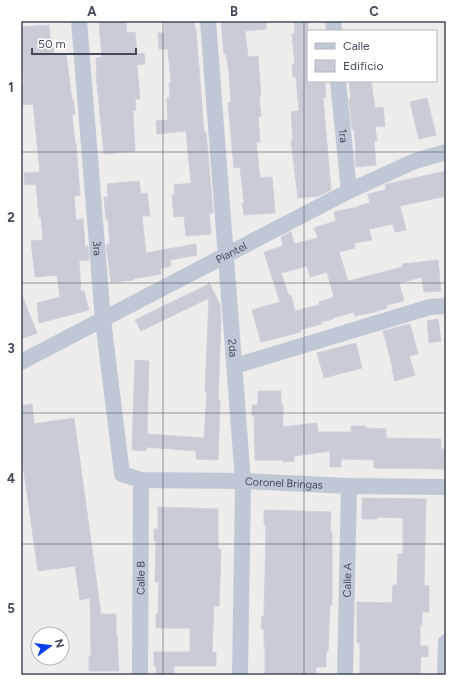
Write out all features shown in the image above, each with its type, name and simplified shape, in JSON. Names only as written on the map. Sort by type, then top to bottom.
[{"type":"street","name":"3ra","points":[[80,21],[103,320],[122,474]]},
{"type":"street","name":"2da","points":[[208,21],[243,481],[240,675]]},
{"type":"street","name":"1ra","points":[[338,82],[349,191]]},
{"type":"street","name":"Plantel","points":[[21,362],[349,191],[415,161],[446,152]]},
{"type":"street","points":[[235,366],[430,307],[446,306]]},
{"type":"street","name":"Coronel Bringas","points":[[122,474],[141,480],[243,481],[349,486],[446,487]]},
{"type":"street","name":"Calle B","points":[[140,675],[141,480]]},
{"type":"street","name":"Calle A","points":[[345,675],[349,486]]},
{"type":"street","points":[[445,675],[446,642]]},
{"type":"building","points":[[126,21],[127,33],[135,32],[137,54],[144,53],[145,64],[137,65],[140,99],[135,99],[136,110],[133,111],[135,151],[104,154],[96,74],[96,58],[102,57],[99,23]]},
{"type":"building","points":[[164,21],[194,21],[196,30],[204,132],[206,132],[213,213],[209,214],[211,234],[186,236],[184,216],[174,217],[172,195],[175,195],[174,185],[191,183],[186,131],[157,134],[156,121],[168,120],[167,98],[170,97],[169,83],[171,83],[168,49],[159,49],[158,33],[165,33]]},
{"type":"building","points":[[221,21],[266,21],[266,29],[245,31],[248,57],[258,56],[261,116],[258,117],[260,142],[256,142],[260,178],[272,177],[275,213],[244,215],[240,167],[234,168],[228,103],[231,102],[229,72],[226,54],[224,54]]},
{"type":"building","points":[[294,21],[308,21],[307,82],[325,82],[326,97],[323,98],[331,190],[319,196],[298,198],[291,140],[293,140],[291,112],[299,111],[296,77],[293,77],[292,64],[295,64],[292,34],[295,33]]},
{"type":"building","points":[[49,25],[54,55],[66,54],[75,114],[72,115],[80,195],[74,196],[76,220],[83,219],[85,247],[88,246],[89,260],[79,261],[81,292],[84,291],[89,310],[39,323],[37,303],[60,297],[57,275],[35,277],[31,241],[43,240],[41,217],[39,217],[36,184],[25,185],[24,173],[40,172],[33,104],[21,105],[21,85],[24,84],[21,54],[21,46],[23,46],[21,27]]},
{"type":"building","points":[[349,82],[371,82],[375,108],[383,107],[385,126],[375,127],[377,141],[374,141],[376,165],[356,167],[354,129],[352,129],[349,99],[351,98]]},
{"type":"building","points":[[427,98],[436,135],[419,139],[410,102]]},
{"type":"building","points":[[446,171],[446,196],[400,206],[406,230],[395,232],[393,224],[369,229],[372,240],[354,243],[355,248],[339,252],[348,281],[403,267],[402,264],[438,260],[441,291],[424,292],[422,277],[399,283],[404,301],[386,305],[387,308],[374,312],[355,316],[354,312],[333,318],[321,322],[321,324],[300,330],[301,332],[261,342],[252,310],[280,302],[264,252],[283,246],[281,237],[291,232],[294,244],[318,238],[314,228],[336,221],[334,212],[370,203],[368,194],[386,190],[385,185]],"holes":[[[307,266],[310,277],[327,272],[334,297],[319,302],[319,305],[295,311],[291,295],[289,296],[281,273]]]},
{"type":"building","points":[[139,181],[141,194],[147,193],[150,216],[142,216],[146,253],[196,244],[197,255],[170,260],[171,266],[160,269],[161,274],[133,279],[134,280],[111,282],[106,245],[110,244],[108,219],[106,220],[104,197],[108,197],[107,184]]},
{"type":"building","points":[[209,282],[220,305],[221,319],[218,400],[220,400],[218,460],[196,459],[196,451],[146,447],[146,451],[132,450],[135,360],[149,361],[147,434],[204,438],[207,392],[205,392],[209,298],[141,331],[135,320],[209,284]]},
{"type":"building","points":[[21,293],[37,333],[21,339]]},
{"type":"building","points":[[438,319],[441,341],[429,343],[427,321]]},
{"type":"building","points":[[410,324],[418,354],[409,356],[415,375],[395,381],[383,331]]},
{"type":"building","points":[[356,343],[362,368],[324,378],[317,353]]},
{"type":"building","points":[[258,391],[281,391],[281,405],[283,405],[283,427],[317,423],[318,432],[351,432],[351,426],[366,426],[366,428],[386,429],[386,438],[441,439],[441,449],[446,450],[446,469],[374,468],[374,460],[341,459],[341,467],[330,467],[330,451],[294,456],[294,461],[283,462],[283,460],[255,460],[254,416],[252,416],[252,405],[258,405]]},
{"type":"building","points":[[32,404],[34,424],[74,418],[101,614],[116,614],[119,671],[89,671],[89,656],[91,656],[90,598],[80,600],[75,566],[38,571],[21,451],[21,406]]},
{"type":"building","points":[[362,498],[426,499],[424,585],[429,586],[429,612],[422,612],[422,625],[420,625],[420,646],[428,646],[428,657],[421,656],[420,675],[360,675],[360,643],[357,643],[357,602],[392,603],[393,585],[397,585],[398,554],[403,554],[403,518],[377,517],[377,519],[362,519]]},
{"type":"building","points":[[158,507],[218,509],[218,549],[221,549],[219,606],[214,606],[212,652],[216,652],[216,666],[174,666],[174,675],[156,675],[156,666],[154,666],[154,652],[190,652],[190,628],[156,628],[159,582],[155,582],[156,541],[154,541],[154,529],[158,529]]},
{"type":"building","points":[[264,510],[331,512],[330,532],[332,532],[332,605],[330,605],[328,651],[326,651],[326,667],[316,667],[316,675],[265,675],[264,629],[261,629],[262,616],[264,616],[266,525],[264,525]]}]
